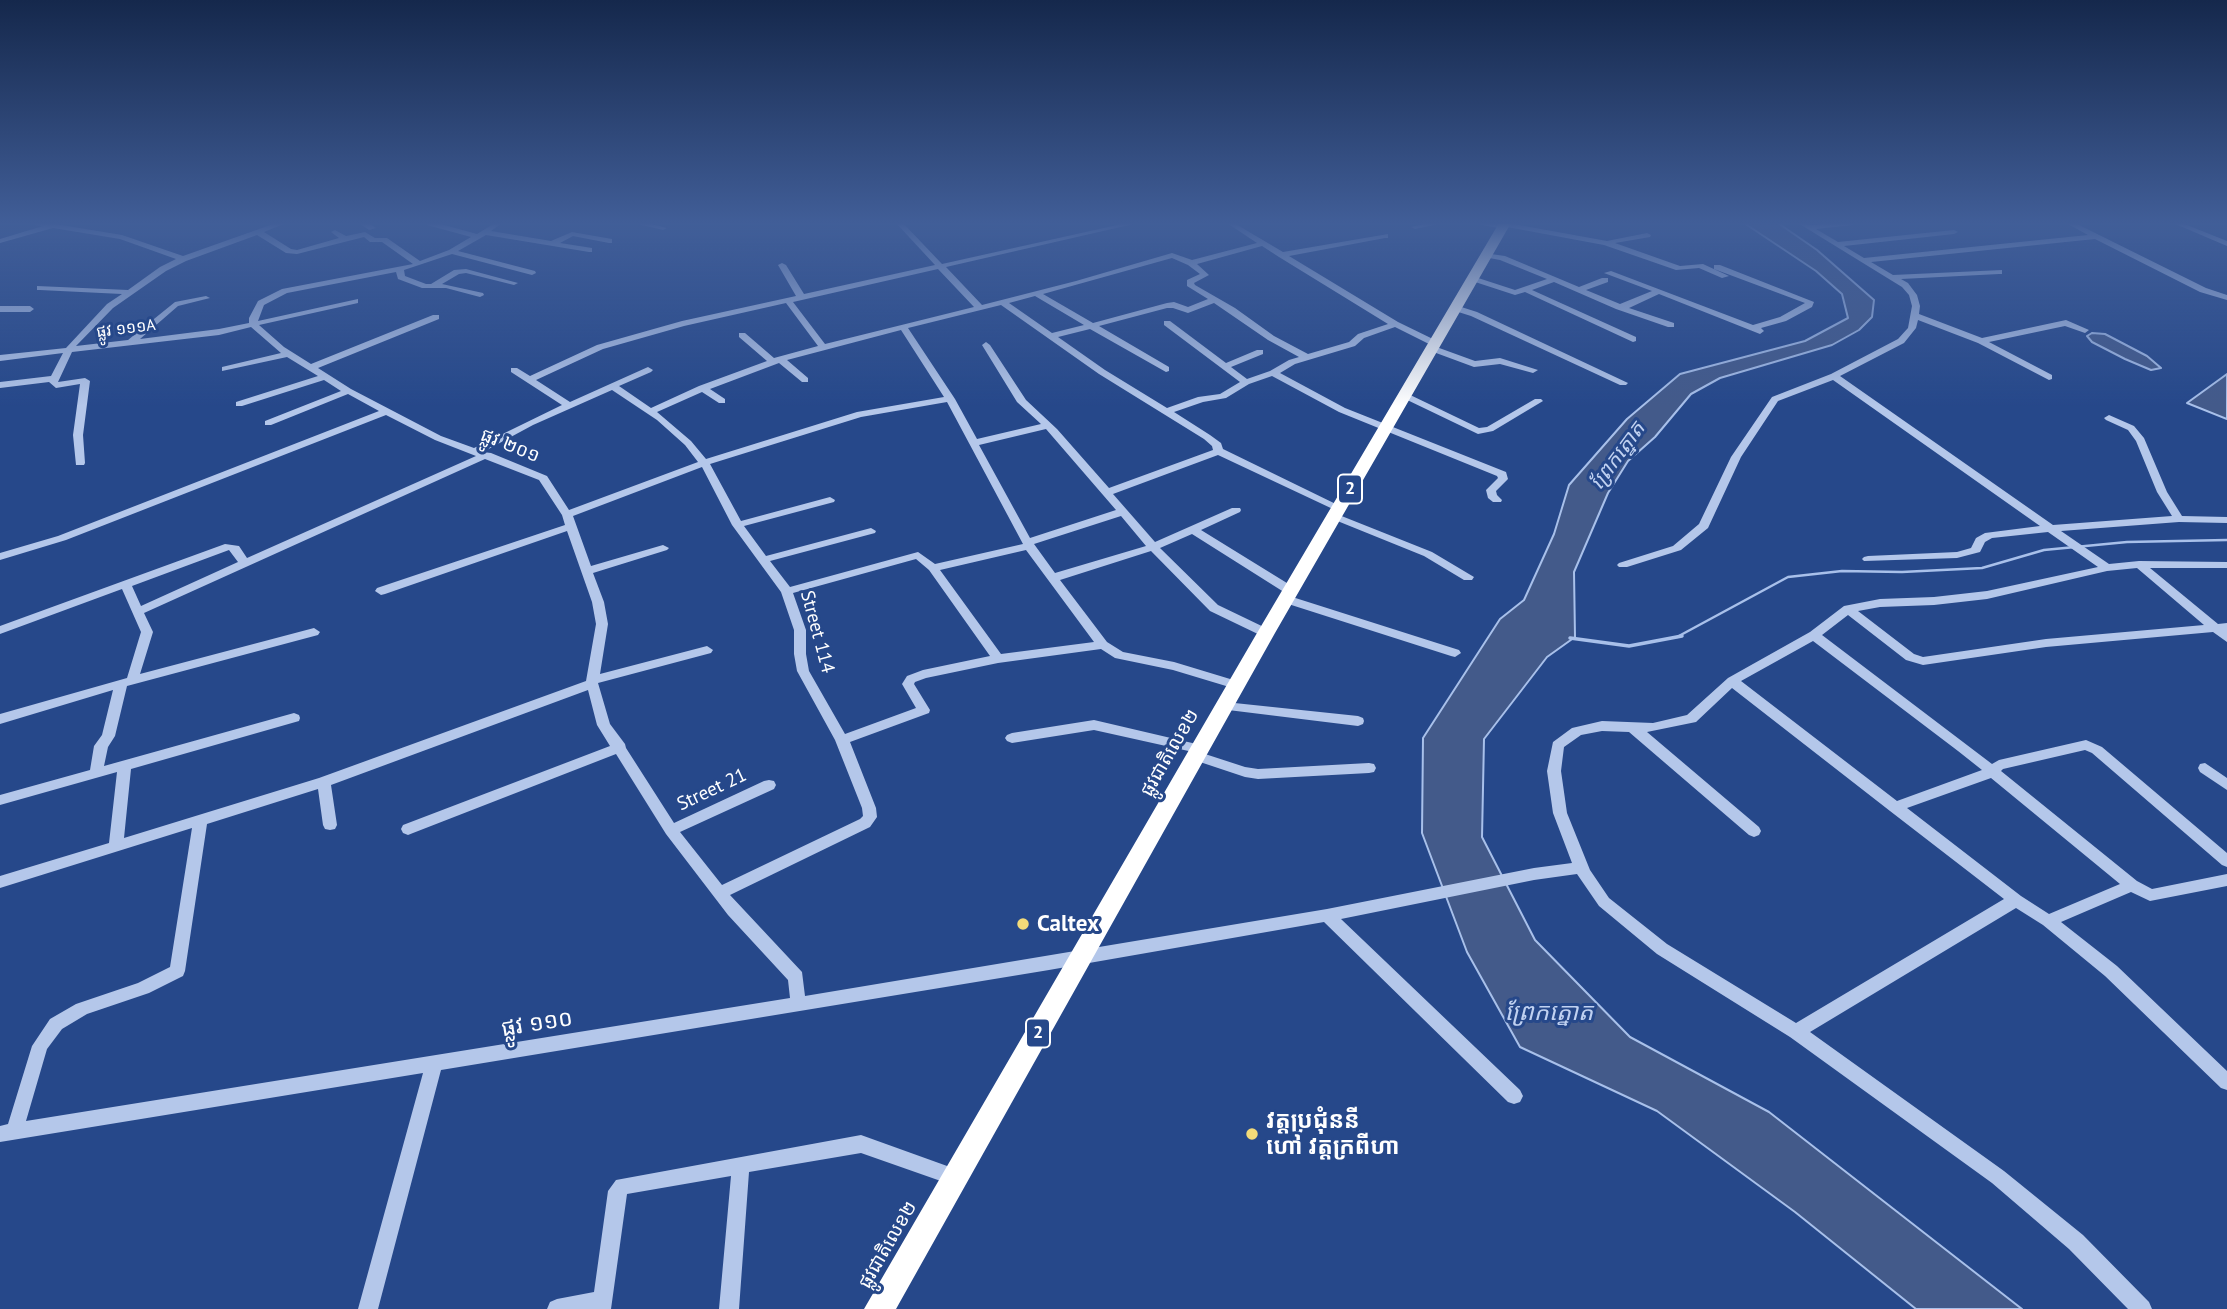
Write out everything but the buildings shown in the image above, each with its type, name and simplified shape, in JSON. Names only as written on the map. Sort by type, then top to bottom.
[{"type":"highway","name":"ផ្លូវជាតិលេខ២","points":[[879,1309],[1469,284]]},
{"type":"street","points":[[80,463],[78,435],[85,382],[56,385],[53,384],[55,378],[69,349],[98,316],[142,284]]},
{"type":"street","points":[[254,325],[253,318],[261,303],[285,291],[323,284]]},
{"type":"street","points":[[418,284],[480,295]]},
{"type":"street","points":[[793,284],[801,297]]},
{"type":"street","points":[[530,380],[600,347],[623,340],[860,284]]},
{"type":"street","points":[[957,284],[981,308]]},
{"type":"street","points":[[651,411],[776,360],[1067,284]]},
{"type":"street","points":[[1189,284],[1271,338],[1306,357]]},
{"type":"street","points":[[1330,284],[1433,346],[1474,364],[1500,361],[1533,370]]},
{"type":"street","points":[[1489,284],[1515,293],[1543,284]]},
{"type":"street","points":[[1566,284],[1671,325]]},
{"type":"street","points":[[1578,290],[1590,284]]},
{"type":"street","points":[[1635,284],[1756,329],[1809,305],[1810,302],[1762,284]]},
{"type":"street","points":[[1623,565],[1677,548],[1704,526],[1736,457],[1775,399],[1834,376],[1901,341],[1912,328],[1916,316],[1913,295],[1901,284]]},
{"type":"street","points":[[2192,284],[2227,298]]},
{"type":"street","points":[[40,288],[129,292]]},
{"type":"street","points":[[1527,290],[1633,339]]},
{"type":"street","points":[[1618,306],[1623,307],[1659,291]]},
{"type":"street","points":[[1035,293],[1166,369]]},
{"type":"street","points":[[131,342],[174,304],[193,298],[206,298]]},
{"type":"street","points":[[788,300],[823,347]]},
{"type":"street","points":[[1052,336],[1172,305],[1188,310],[1214,300]]},
{"type":"street","name":"ផ្លូវ ១១១A","points":[[0,358],[254,325],[355,301]]},
{"type":"street","points":[[1002,302],[1102,372],[1207,437],[1217,445],[1218,451]]},
{"type":"street","points":[[1455,308],[1474,314],[1623,383]]},
{"type":"street","points":[[0,309],[30,309]]},
{"type":"street","points":[[1916,316],[1982,341],[2049,377]]},
{"type":"street","points":[[310,368],[436,317]]},
{"type":"street","points":[[1167,323],[1245,383]]},
{"type":"street","points":[[1168,411],[1201,399],[1223,396],[1245,383],[1306,357],[1352,344],[1361,336],[1395,324]]},
{"type":"street","points":[[1982,341],[2058,324],[2074,324],[2085,330]]},
{"type":"street","name":"ផ្លូវ ២០១","points":[[254,325],[288,354],[348,391],[438,438],[543,478],[568,521],[598,602],[602,624],[592,682],[604,725],[671,830],[720,893],[796,977],[798,1004]]},
{"type":"street","points":[[902,327],[950,399],[1029,544],[1103,645],[1119,654],[1174,666],[1236,685]]},
{"type":"street","points":[[742,335],[805,380]]},
{"type":"street","points":[[986,345],[1022,402],[1048,425],[1153,547],[1214,608],[1266,634]]},
{"type":"street","points":[[1225,366],[1260,352]]},
{"type":"street","points":[[225,369],[288,354]]},
{"type":"street","points":[[514,370],[569,405]]},
{"type":"street","points":[[139,611],[482,453],[569,405],[648,370]]},
{"type":"street","points":[[1273,373],[1319,400],[1502,474],[1503,479],[1492,490],[1492,496],[1497,500]]},
{"type":"street","points":[[1834,376],[2108,568]]},
{"type":"street","points":[[239,404],[326,377]]},
{"type":"street","points":[[0,385],[55,378]]},
{"type":"street","name":"Street 114","points":[[612,386],[676,431],[704,463],[737,525],[787,592],[800,630],[803,671],[842,740],[869,808],[870,817],[865,822],[720,893]]},
{"type":"street","points":[[702,388],[722,401]]},
{"type":"street","points":[[268,423],[348,391]]},
{"type":"street","points":[[1404,395],[1478,431],[1490,429],[1538,401]]},
{"type":"street","points":[[381,591],[568,521],[704,463],[860,414],[950,399]]},
{"type":"street","points":[[0,556],[62,538],[387,411]]},
{"type":"street","points":[[2109,418],[2136,433],[2162,492],[2179,519]]},
{"type":"street","points":[[974,443],[1048,425]]},
{"type":"street","points":[[1106,493],[1218,451],[1468,576]]},
{"type":"street","points":[[737,525],[830,500]]},
{"type":"street","points":[[1053,578],[1153,547],[1236,510]]},
{"type":"street","points":[[933,568],[1029,544],[1122,512]]},
{"type":"street","points":[[1868,559],[1957,555],[1976,550],[1980,540],[1989,535],[2052,528],[2179,519],[2227,520]]},
{"type":"street","points":[[1194,530],[1288,595],[1455,653]]},
{"type":"street","points":[[763,560],[871,531]]},
{"type":"street","points":[[0,630],[229,546],[235,548],[245,564]]},
{"type":"street","points":[[586,571],[663,548]]},
{"type":"street","points":[[787,592],[918,555],[933,568],[998,659]]},
{"type":"street","points":[[2139,564],[2222,628],[2227,638]]},
{"type":"street","points":[[2143,1309],[2076,1242],[1998,1177],[1796,1031],[1662,949],[1604,901],[1581,868],[1560,813],[1554,771],[1558,745],[1577,731],[1602,726],[1653,728],[1691,719],[1732,681],[1814,635],[1848,609],[1880,603],[1987,595],[2108,568],[2139,564],[2227,565]]},
{"type":"street","points":[[96,774],[101,746],[108,736],[126,682],[147,632],[125,584]]},
{"type":"street","points":[[1848,609],[1910,657],[1923,661],[2046,643],[2222,628]]},
{"type":"street","points":[[0,719],[314,632]]},
{"type":"street","points":[[1814,635],[1992,772],[2132,885],[2150,895],[2227,880]]},
{"type":"street","points":[[842,740],[924,710],[908,684],[911,679],[998,659],[1103,645]]},
{"type":"street","points":[[0,882],[324,782],[592,682],[708,650]]},
{"type":"street","points":[[1732,681],[2111,971],[2227,1082]]},
{"type":"street","points":[[1225,706],[1358,721]]},
{"type":"street","points":[[0,800],[294,718]]},
{"type":"street","points":[[1013,738],[1094,725],[1198,753],[1245,772],[1258,774],[1368,768]]},
{"type":"street","points":[[1632,727],[1754,831]]},
{"type":"street","points":[[1895,807],[1992,772],[1999,765],[2081,744],[2092,747],[2227,861]]},
{"type":"street","points":[[408,829],[620,747]]},
{"type":"street","points":[[116,845],[124,766]]},
{"type":"street","points":[[2205,768],[2227,785]]},
{"type":"street","points":[[324,782],[330,825]]},
{"type":"street","name":"Street 21","points":[[671,830],[769,785]]},
{"type":"street","points":[[7,1133],[40,1046],[55,1024],[82,1009],[143,988],[177,971],[200,820]]},
{"type":"street","points":[[1081,957],[1326,915],[1534,874],[1581,868]]},
{"type":"street","points":[[2048,921],[2132,885]]},
{"type":"street","points":[[1796,1031],[2016,900]]},
{"type":"street","points":[[1326,915],[1514,1096]]},
{"type":"street","name":"ផ្លូវ ១១០","points":[[7,1133],[1081,957]]},
{"type":"street","points":[[368,1309],[434,1063]]},
{"type":"street","points":[[557,1309],[602,1305],[617,1191],[622,1185],[861,1144],[955,1177]]},
{"type":"street","points":[[729,1309],[741,1165]]},
{"type":"water","name":"ព្រែកត្នោត","points":[[1831,284],[1856,284],[1874,300],[1872,317],[1859,330],[1832,345],[1720,378],[1691,394],[1655,437],[1628,461],[1608,493],[1574,572],[1575,637],[1547,657],[1484,739],[1482,837],[1535,940],[1630,1037],[1769,1112],[2022,1309],[1916,1309],[1795,1212],[1657,1111],[1520,1047],[1467,952],[1422,833],[1423,738],[1500,619],[1524,600],[1554,534],[1569,485],[1627,419],[1680,374],[1805,341],[1848,318],[1842,294]]},
{"type":"water","points":[[2092,333],[2105,334],[2147,356],[2161,368],[2151,370],[2125,359],[2092,342],[2087,336]]},
{"type":"water","points":[[2227,374],[2227,419],[2187,403]]},
{"type":"waterway","points":[[1677,637],[1788,577],[1842,571],[1902,572],[1982,568],[2044,550],[2127,542],[2227,540]]},
{"type":"waterway","points":[[1677,637],[1682,636]]},
{"type":"waterway","points":[[1570,638],[1629,646],[1677,637]]},
{"type":"place","name":"Caltex","points":[[1023,924]]},
{"type":"place","name":"វត្តប្រជុំននី ហៅ វត្តក្រពីហា","points":[[1252,1134]]}]
